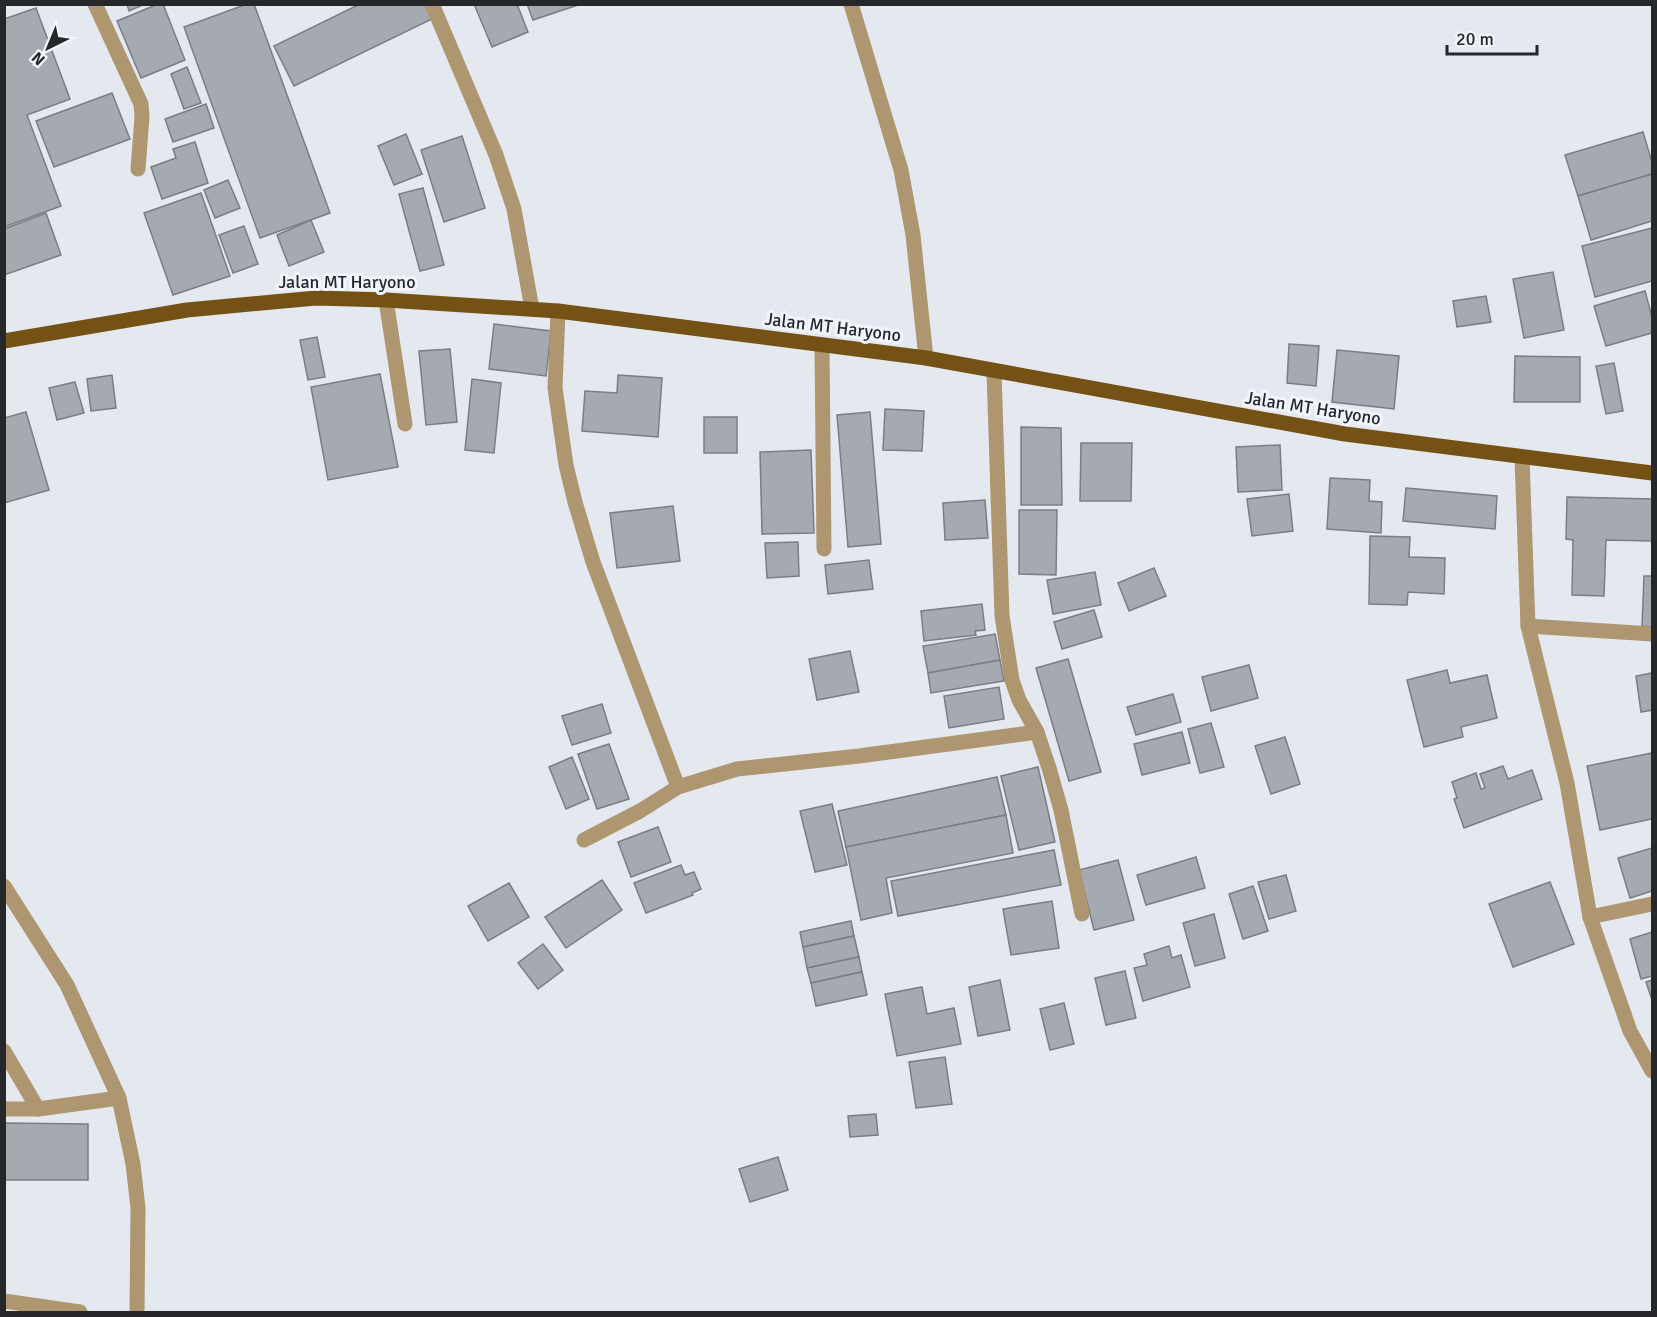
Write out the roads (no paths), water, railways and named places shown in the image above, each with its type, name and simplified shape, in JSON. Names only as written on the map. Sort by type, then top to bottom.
[{"type":"main road","name":"Jalan MT Haryono","points":[[4,341],[187,310],[316,298],[558,311],[926,358],[1345,434],[1653,473]]},
{"type":"street","points":[[95,4],[141,104],[138,169]]},
{"type":"street","points":[[432,4],[496,155],[514,209],[532,309]]},
{"type":"street","points":[[851,4],[901,170],[913,235],[926,358]]},
{"type":"street","points":[[386,300],[405,424]]},
{"type":"street","points":[[558,311],[555,388],[566,465],[575,502],[593,562],[678,787]]},
{"type":"street","points":[[822,346],[824,549]]},
{"type":"street","points":[[994,372],[1002,616],[1006,651],[1019,700],[1037,732],[1061,810],[1082,914]]},
{"type":"street","points":[[1522,458],[1528,626],[1567,783],[1590,917],[1630,1030],[1653,1071]]},
{"type":"street","points":[[1528,626],[1653,634]]},
{"type":"street","points":[[584,840],[640,811],[678,787],[737,769],[859,756],[1037,732]]},
{"type":"street","points":[[4,886],[67,985],[119,1098],[133,1164],[138,1208],[137,1312]]},
{"type":"street","points":[[1590,917],[1653,904]]},
{"type":"street","points":[[4,1051],[38,1109]]},
{"type":"street","points":[[4,1109],[38,1109],[119,1098]]},
{"type":"street","points":[[4,1301],[80,1312]]}]
